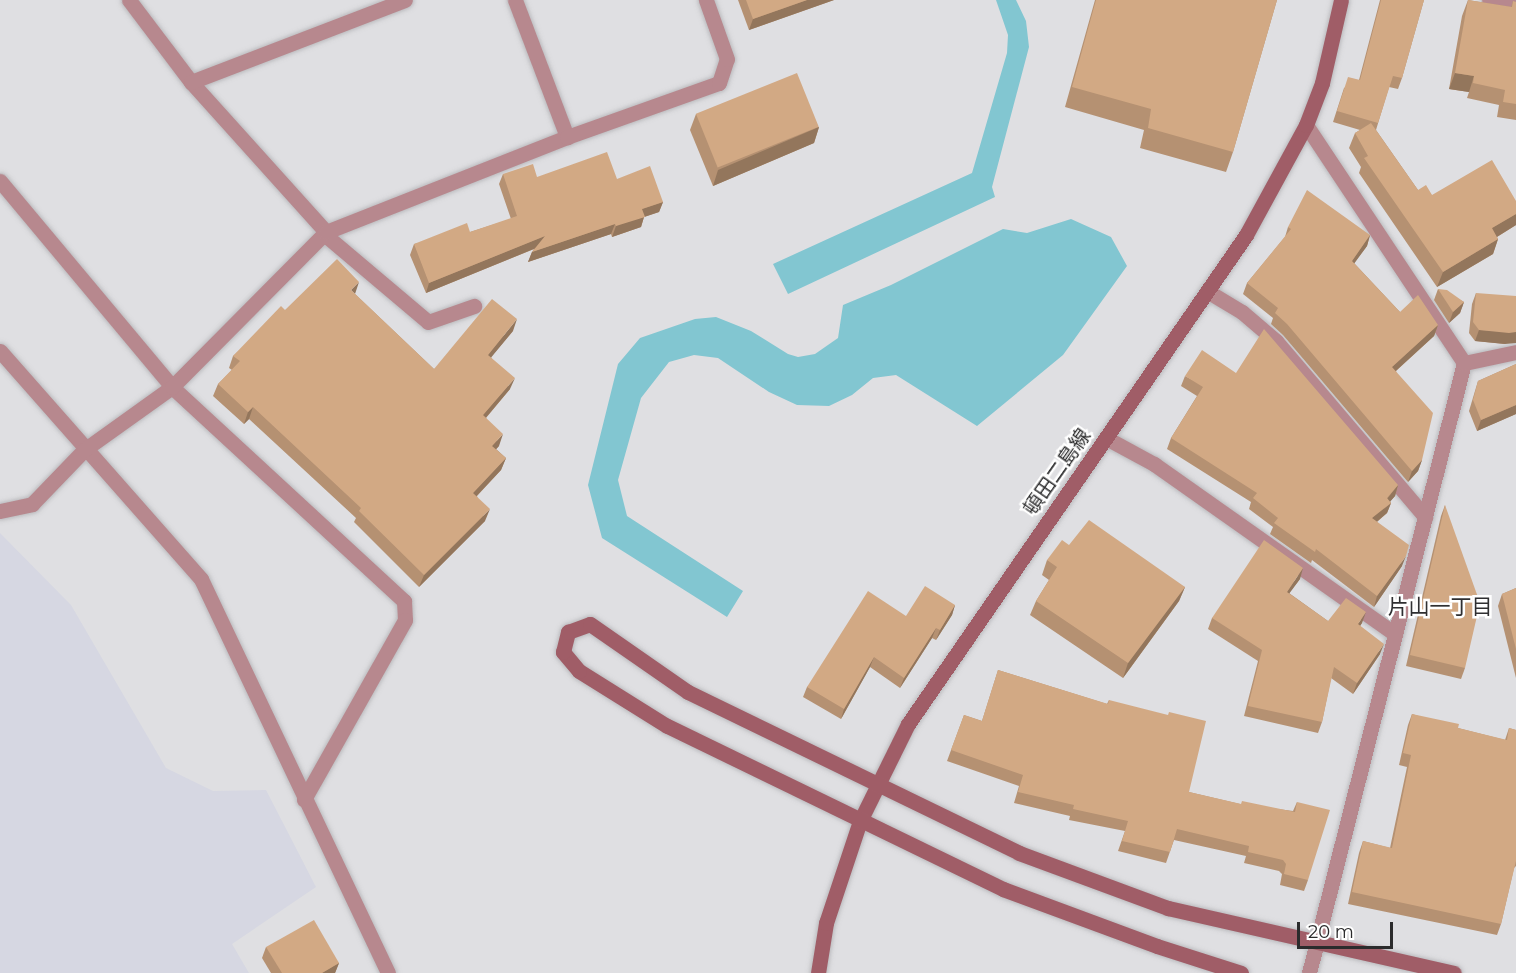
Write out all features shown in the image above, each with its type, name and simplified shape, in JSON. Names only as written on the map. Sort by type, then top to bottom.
[{"type":"street","points":[[129,0],[191,82],[325,233],[428,322],[474,306]]},
{"type":"street","points":[[191,82],[405,0]]},
{"type":"street","points":[[515,0],[567,137]]},
{"type":"street","points":[[0,511],[32,504],[84,450],[172,387],[325,233],[567,137],[719,83],[727,59],[706,0]]},
{"type":"street","name":"頓田二島線","points":[[818,973],[826,924],[860,821],[908,724],[1246,236],[1306,125],[1322,83],[1341,0]]},
{"type":"street","points":[[1489,0],[1516,5]]},
{"type":"street","points":[[1306,125],[1464,363],[1309,973]]},
{"type":"street","points":[[0,181],[172,387],[404,601],[405,620],[304,799]]},
{"type":"street","points":[[1208,291],[1242,312],[1276,341],[1425,517]]},
{"type":"street","points":[[0,351],[84,450],[201,579],[388,973]]},
{"type":"street","points":[[1464,363],[1516,352]]},
{"type":"street","points":[[1106,438],[1154,464],[1395,634]]},
{"type":"street","points":[[1241,973],[1157,946],[1004,889],[667,726],[579,671],[563,652],[568,632],[590,624],[688,692],[1019,853],[1168,908],[1454,973]]},
{"type":"shaded area","points":[[0,533],[71,605],[166,768],[213,791],[266,790],[316,887],[232,944],[249,973],[0,973]]},
{"type":"water","points":[[996,0],[1016,0],[1026,21],[1029,47],[992,187],[995,197],[788,294],[773,264],[972,173],[1007,53],[1008,35]]},
{"type":"water","points":[[1071,219],[1111,237],[1127,266],[1063,355],[977,426],[896,375],[873,378],[852,395],[829,406],[797,405],[769,392],[718,358],[694,355],[669,362],[641,398],[618,480],[627,516],[743,591],[727,617],[602,538],[588,485],[618,364],[640,338],[695,319],[716,317],[751,331],[788,354],[798,357],[815,354],[838,338],[843,305],[891,285],[1003,229],[1027,233]]},
{"type":"building","points":[[746,0],[807,0],[753,19]]},
{"type":"building","points":[[1096,0],[1277,0],[1233,152],[1148,128],[1151,109],[1072,87]]},
{"type":"building","points":[[1381,0],[1424,0],[1402,78],[1393,76],[1378,123],[1337,111],[1348,77],[1360,80]]},
{"type":"building","points":[[1468,0],[1512,7],[1513,1],[1516,2],[1516,104],[1503,102],[1505,90],[1473,83],[1474,76],[1455,73]]},
{"type":"building","points":[[797,73],[819,127],[718,168],[696,114]]},
{"type":"building","points":[[1371,123],[1418,190],[1426,185],[1432,195],[1492,160],[1516,201],[1516,214],[1492,228],[1498,239],[1443,272],[1364,158],[1368,156],[1355,133]]},
{"type":"building","points":[[607,152],[617,179],[650,166],[663,202],[642,209],[645,217],[616,226],[615,224],[532,252],[545,236],[429,283],[414,244],[467,223],[470,232],[517,216],[503,174],[533,164],[537,177]]},
{"type":"building","points":[[1307,190],[1370,235],[1352,261],[1400,312],[1418,295],[1438,325],[1392,367],[1433,413],[1422,460],[1412,471],[1287,324],[1275,313],[1278,308],[1247,283],[1291,229],[1288,227]]},
{"type":"building","points":[[337,259],[359,282],[351,290],[434,369],[492,299],[517,319],[488,355],[515,378],[483,415],[503,434],[492,446],[506,458],[473,493],[490,509],[424,575],[359,511],[361,508],[253,407],[248,412],[218,384],[240,361],[233,356],[281,306],[285,310]]},
{"type":"building","points":[[1438,289],[1447,290],[1464,302],[1453,312]]},
{"type":"building","points":[[1476,293],[1516,296],[1516,332],[1479,330],[1473,322]]},
{"type":"building","points":[[1264,329],[1398,485],[1387,498],[1391,503],[1372,518],[1409,545],[1406,556],[1377,596],[1316,549],[1315,552],[1274,523],[1278,518],[1253,498],[1257,493],[1171,438],[1203,387],[1185,376],[1202,350],[1236,373]]},
{"type":"building","points":[[1516,364],[1516,405],[1481,420],[1473,400],[1478,381]]},
{"type":"building","points":[[1445,505],[1480,603],[1465,668],[1410,655]]},
{"type":"building","points":[[1089,520],[1185,587],[1128,663],[1036,601],[1057,567],[1047,560],[1062,540],[1069,545]]},
{"type":"building","points":[[1264,540],[1303,568],[1287,592],[1328,621],[1346,598],[1366,612],[1358,624],[1384,644],[1357,683],[1334,667],[1322,722],[1248,706],[1262,650],[1212,618]]},
{"type":"building","points":[[925,586],[955,605],[940,630],[936,628],[904,678],[874,657],[844,709],[807,687],[868,591],[906,616]]},
{"type":"building","points":[[1516,588],[1516,649],[1502,594]]},
{"type":"building","points":[[998,670],[1108,704],[1109,700],[1168,715],[1169,712],[1206,721],[1189,792],[1241,804],[1242,801],[1295,812],[1297,802],[1330,810],[1308,880],[1284,874],[1286,864],[1283,860],[1248,852],[1249,846],[1177,829],[1170,852],[1122,841],[1128,821],[1073,809],[1074,805],[1018,792],[1023,775],[951,750],[964,715],[982,721]]},
{"type":"building","points":[[1412,714],[1459,724],[1458,728],[1507,740],[1509,728],[1516,730],[1516,861],[1501,924],[1352,892],[1363,841],[1392,848],[1411,755],[1403,753]]},
{"type":"building","points":[[314,920],[339,963],[322,973],[282,973],[266,947]]},
{"type":"district","name":"片山一丁目","points":[[1440,607]]}]
